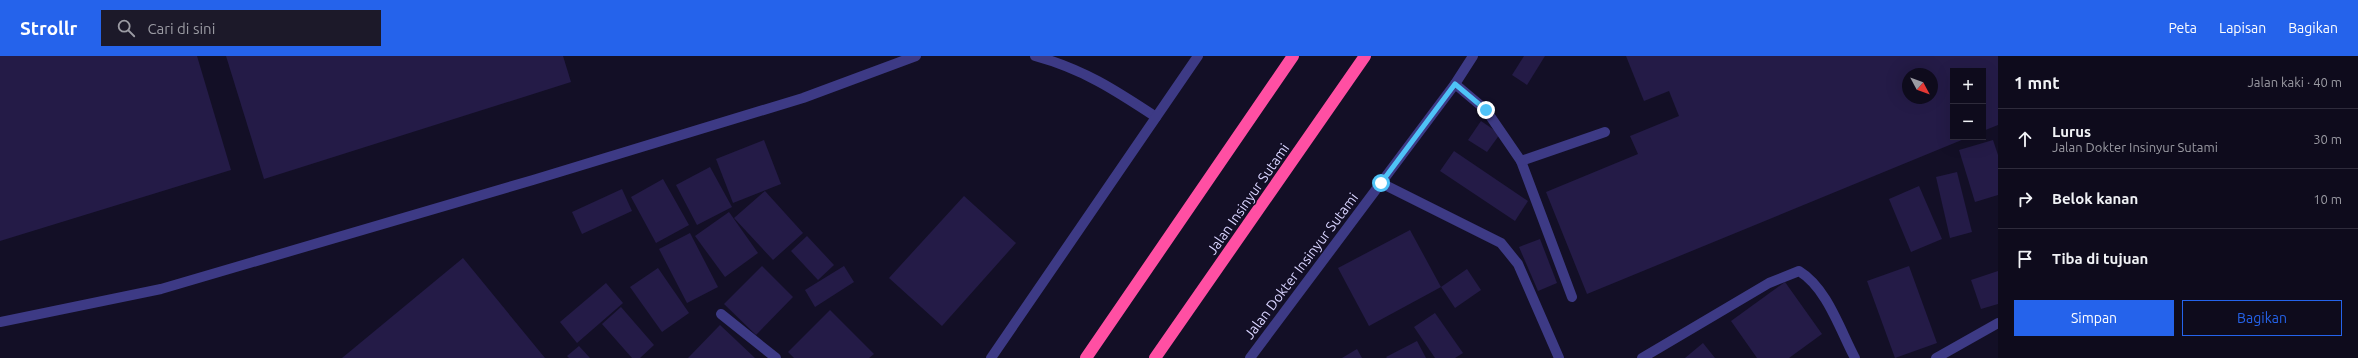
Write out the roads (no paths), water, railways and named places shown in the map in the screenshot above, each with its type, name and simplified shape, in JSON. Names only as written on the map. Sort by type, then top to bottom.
[{"type":"highway","points":[[1086,358],[1293,56]]},
{"type":"highway","name":"Jalan Insinyur Sutami","points":[[1155,358],[1365,56]]},
{"type":"street","points":[[0,322],[161,289],[803,98],[916,56]]},
{"type":"street","points":[[1035,56],[1062,63],[1104,83],[1156,117]]},
{"type":"street","points":[[991,358],[1198,56]]},
{"type":"street","name":"Jalan Dokter Insinyur Sutami","points":[[1250,358],[1455,84],[1473,56]]},
{"type":"street","points":[[1455,84],[1486,110],[1521,161],[1572,297]]},
{"type":"street","points":[[1521,161],[1605,132]]},
{"type":"street","points":[[1381,183],[1501,243],[1518,264],[1559,358]]},
{"type":"street","points":[[1642,358],[1769,283],[1799,270],[1809,277],[1824,298],[1855,358]]},
{"type":"street","points":[[721,314],[776,358]]},
{"type":"street","points":[[1936,358],[1998,323]]}]
